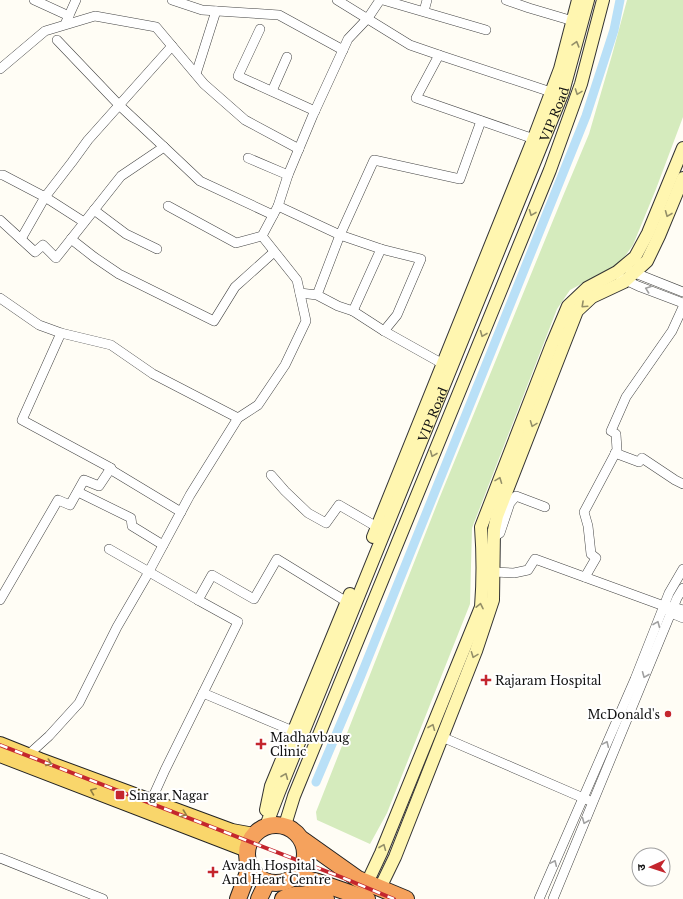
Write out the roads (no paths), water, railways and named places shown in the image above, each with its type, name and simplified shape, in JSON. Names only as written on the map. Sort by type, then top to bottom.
[{"type":"highway","points":[[272,824],[285,825],[297,833],[302,840],[306,850],[304,862],[298,873],[290,880],[280,883],[267,882],[257,876],[250,867],[247,855],[248,844],[261,829],[272,824]]},
{"type":"highway","points":[[302,840],[358,879],[406,899]]},
{"type":"highway","points":[[238,899],[250,867]]},
{"type":"highway","points":[[295,876],[318,882],[355,897]]},
{"type":"highway","points":[[259,899],[267,882]]},
{"type":"highway","points":[[283,899],[288,896],[304,894],[326,899]]},
{"type":"main road","points":[[0,744],[232,831],[261,829]]},
{"type":"main road","points":[[0,755],[247,850]]},
{"type":"street","points":[[34,0],[67,20]]},
{"type":"street","points":[[67,20],[76,0]]},
{"type":"street","points":[[172,0],[202,10],[279,15],[343,50]]},
{"type":"street","points":[[337,0],[410,45],[552,92]]},
{"type":"street","points":[[168,206],[236,243],[262,236],[278,206],[288,175],[348,39],[368,18],[382,0],[486,30]]},
{"type":"street","points":[[424,11],[427,0]]},
{"type":"street","points":[[506,0],[573,20]]},
{"type":"street","name":"VIP Road","points":[[261,829],[284,777],[397,489],[443,364],[552,92],[560,69],[578,0]]},
{"type":"street","name":"VIP Road","points":[[261,829],[270,786],[377,527],[397,489],[563,92],[588,0]]},
{"type":"street","name":"VIP Road","points":[[285,825],[294,796],[550,170],[581,84],[603,0]]},
{"type":"street","points":[[196,74],[216,11]]},
{"type":"street","points":[[0,69],[45,31],[67,20],[95,16],[156,27],[204,84],[245,120],[299,149]]},
{"type":"street","points":[[260,29],[238,76],[315,111]]},
{"type":"street","points":[[58,40],[119,105],[200,181],[273,215]]},
{"type":"street","points":[[22,239],[45,197],[88,140],[172,46]]},
{"type":"street","points":[[439,55],[416,98],[534,139]]},
{"type":"street","points":[[272,91],[287,57]]},
{"type":"street","points":[[316,295],[340,236],[374,160],[460,179],[481,120]]},
{"type":"street","points":[[0,220],[35,252],[43,245],[56,258],[121,176],[164,147]]},
{"type":"street","points":[[374,885],[394,857],[476,651],[493,600],[493,572],[490,545],[481,527],[546,358],[568,306],[587,288],[617,271],[635,256],[648,233],[683,148]]},
{"type":"street","points":[[248,158],[288,175]]},
{"type":"street","points":[[0,175],[3,175],[45,197],[84,222]]},
{"type":"street","points":[[374,885],[381,852],[481,607],[482,588],[497,516],[577,311],[592,297],[624,282],[647,261],[683,178]]},
{"type":"street","points":[[278,206],[340,236],[381,249],[421,259],[397,315],[384,331]]},
{"type":"street","points":[[94,210],[126,234],[157,249]]},
{"type":"street","points":[[28,755],[49,736],[79,703],[117,627],[190,495],[238,418],[258,405],[286,365],[306,320],[297,280],[262,236]]},
{"type":"street","points":[[71,239],[119,274],[214,321],[235,287],[274,252]]},
{"type":"street","points":[[353,312],[381,249]]},
{"type":"street","points":[[617,271],[630,277],[683,292]]},
{"type":"street","points":[[630,277],[638,286],[683,303]]},
{"type":"street","points":[[300,293],[316,295],[353,312],[443,364]]},
{"type":"street","points":[[0,298],[39,325],[61,333],[111,345],[153,374],[238,418]]},
{"type":"street","points":[[586,578],[596,558],[591,554],[588,526],[584,512],[617,450],[616,434],[611,431],[626,397],[672,331],[683,307]]},
{"type":"street","points":[[61,333],[22,420],[109,467],[113,471],[181,512]]},
{"type":"street","points":[[615,453],[639,462],[642,458],[683,484]]},
{"type":"street","points":[[0,600],[58,500],[70,505],[84,480],[99,486],[110,468]]},
{"type":"street","points":[[272,475],[285,491],[308,513],[326,523],[339,505],[377,527]]},
{"type":"street","points":[[78,492],[131,518],[132,526],[163,545]]},
{"type":"street","points":[[490,545],[500,533],[510,503],[516,496],[545,507]]},
{"type":"street","points":[[109,549],[238,622],[151,801]]},
{"type":"street","points":[[198,600],[212,575],[254,599],[278,559],[347,602]]},
{"type":"street","points":[[493,572],[514,573],[528,570],[535,559],[669,609],[683,618]]},
{"type":"street","points":[[553,899],[669,609],[669,593],[683,569]]},
{"type":"street","points":[[539,899],[635,679],[669,609],[683,588]]},
{"type":"street","points":[[669,609],[683,610]]},
{"type":"street","points":[[203,693],[293,731]]},
{"type":"street","points":[[442,737],[593,802]]},
{"type":"street","points":[[0,858],[103,899]]},
{"type":"waterway","points":[[316,782],[360,678],[586,116],[614,30],[620,0]]},
{"type":"railway","points":[[0,745],[394,899]]},
{"type":"place","name":"Rajaram Hospital","points":[[486,680]]},
{"type":"place","name":"McDonald's","points":[[668,714]]},
{"type":"place","name":"Madhavbaug Clinic","points":[[261,744]]},
{"type":"place","name":"Singar Nagar","points":[[120,795]]},
{"type":"place","name":"Avadh Hospital And Heart Centre","points":[[213,872]]}]
